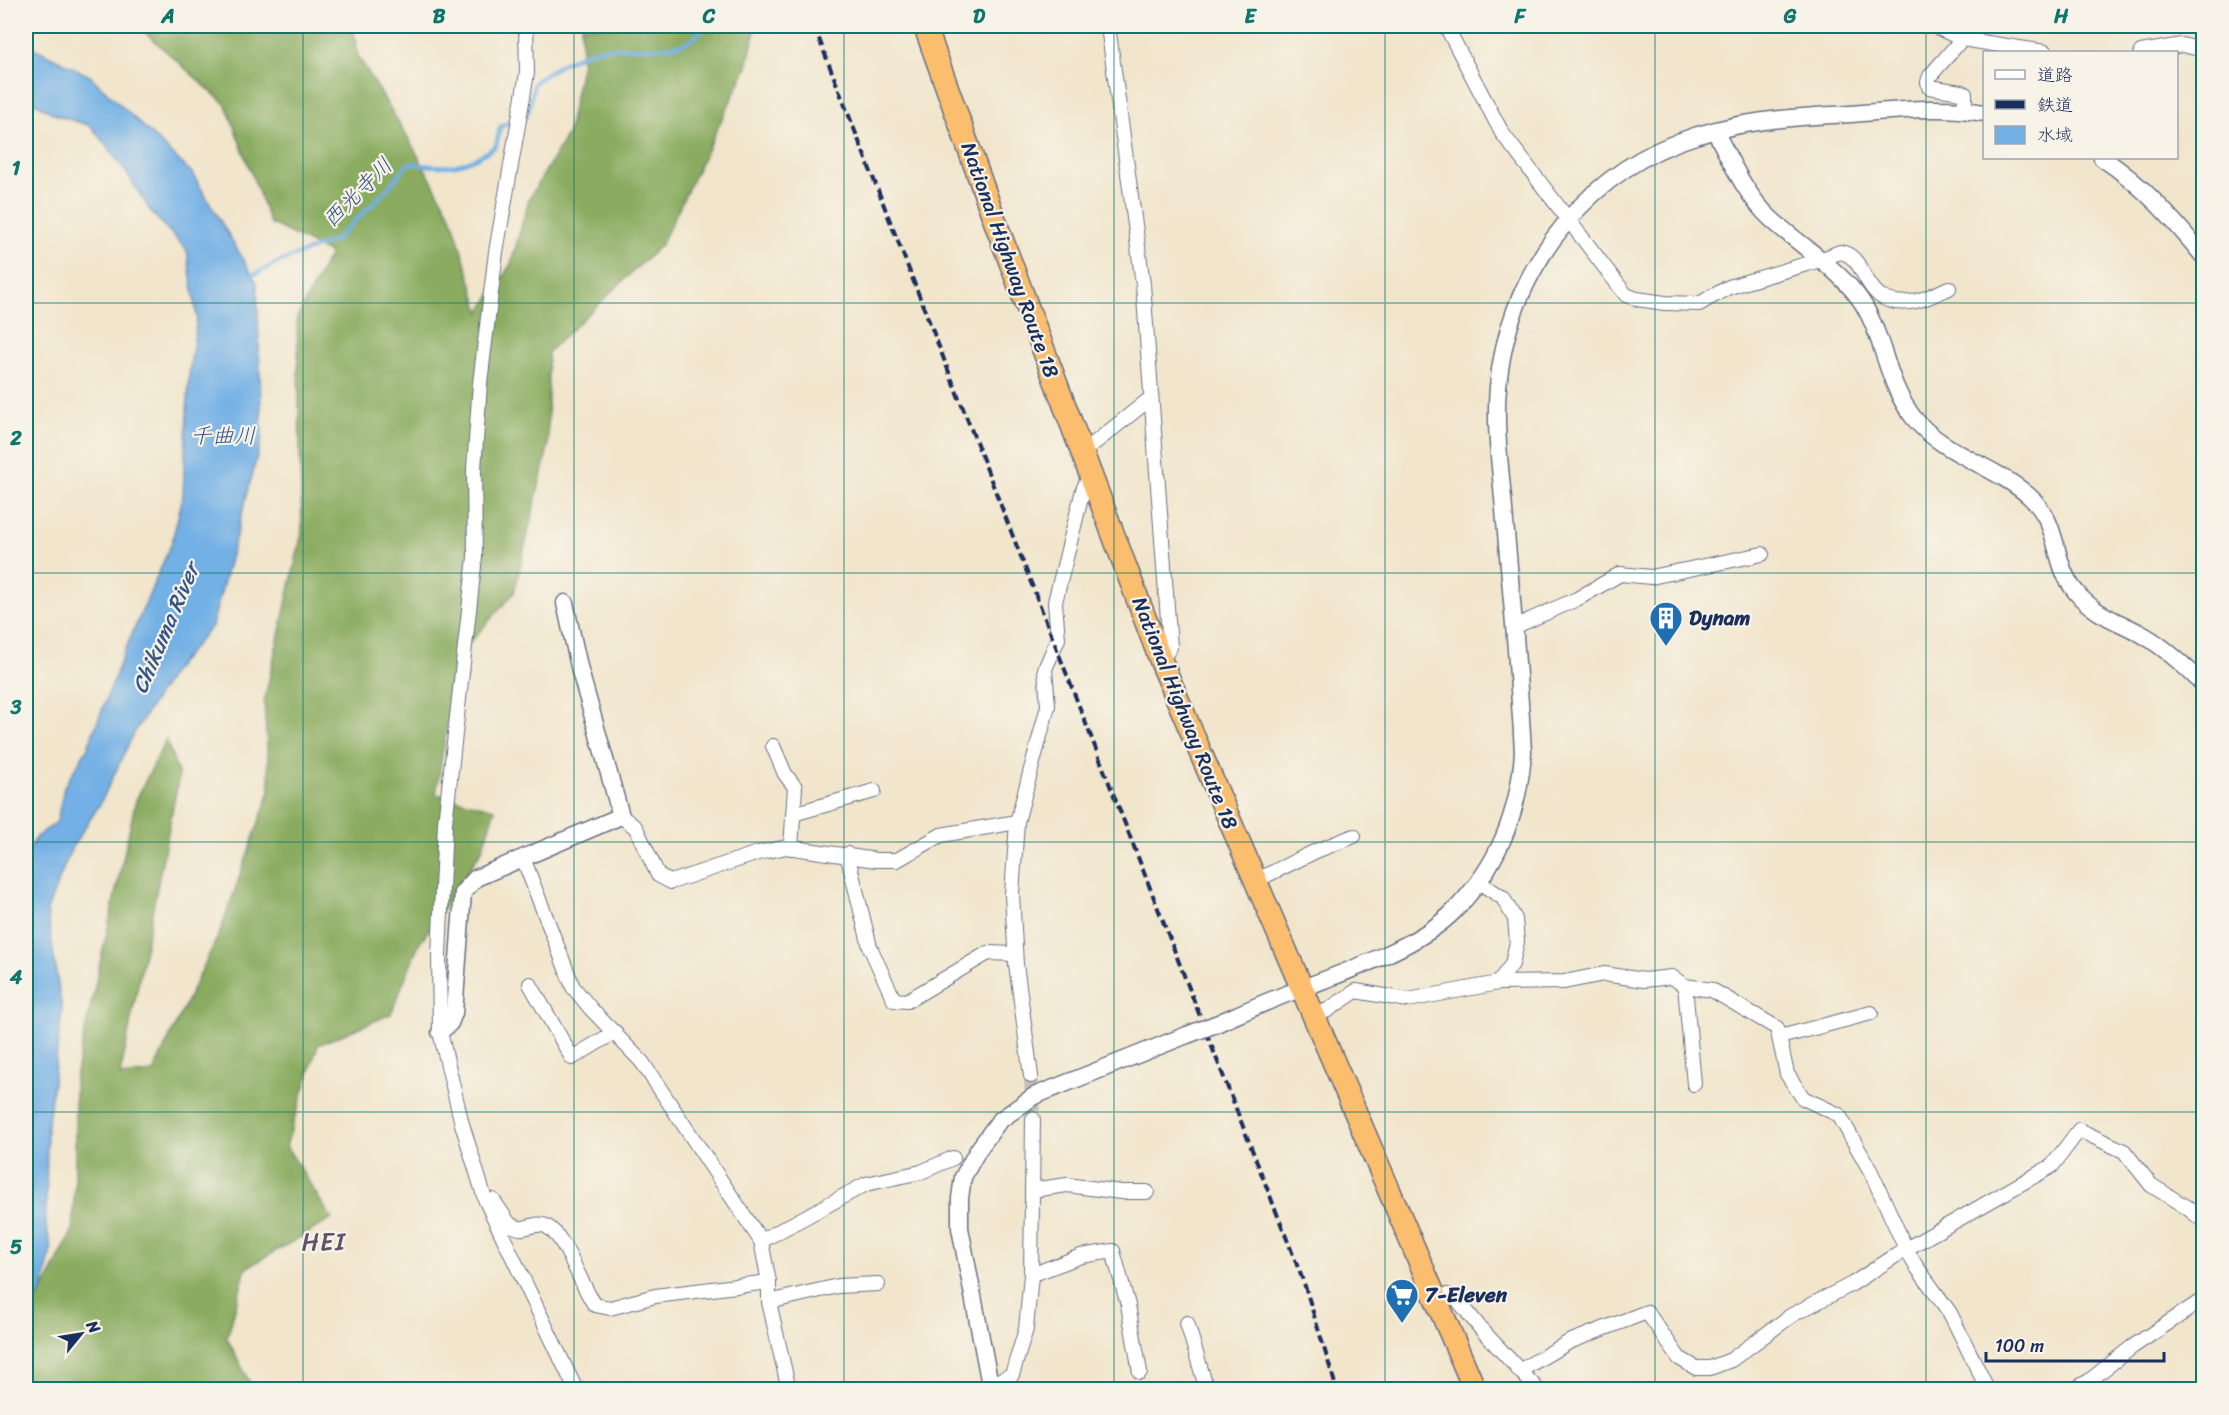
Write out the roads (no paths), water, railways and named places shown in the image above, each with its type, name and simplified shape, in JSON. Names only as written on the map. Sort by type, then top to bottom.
[{"type":"highway","name":"National Highway Route 18","points":[[925,26],[996,224],[1161,662],[1475,1389]]},
{"type":"street","points":[[526,26],[527,73],[496,252],[480,383],[474,469],[475,557],[445,824],[439,955],[440,1032],[462,1124],[485,1199],[576,1389]]},
{"type":"street","points":[[1108,26],[1143,284],[1170,647],[1161,662]]},
{"type":"street","points":[[1446,26],[1502,133],[1626,295],[1637,299],[1699,304],[1729,287],[1840,252],[1850,255],[1875,292],[1892,302],[1912,302],[1949,288]]},
{"type":"street","points":[[1934,26],[1962,39],[2039,51]]},
{"type":"street","points":[[1962,39],[1930,75],[1928,82],[1929,87],[1934,89],[1965,94],[1965,111]]},
{"type":"street","points":[[2147,51],[2182,45],[2204,50]]},
{"type":"street","points":[[1033,1119],[1031,1275],[1026,1329],[1012,1375],[991,1387],[960,1228],[960,1198],[963,1177],[978,1150],[999,1121],[1034,1096],[1379,957],[1430,930],[1453,912],[1479,882],[1495,858],[1517,804],[1523,752],[1498,429],[1498,389],[1508,330],[1527,281],[1548,245],[1585,201],[1622,171],[1660,149],[1715,130],[1754,122],[1809,116],[1921,110],[1983,112]]},
{"type":"street","points":[[1715,130],[1736,171],[1759,206],[1783,230],[1848,285],[1862,303],[1874,328],[1892,382],[1919,424],[1950,447],[2015,486],[2035,501],[2051,526],[2064,571],[2075,591],[2092,608],[2107,618],[2144,635],[2165,650],[2204,685]]},
{"type":"street","points":[[2103,159],[2125,174],[2167,213],[2204,257]]},
{"type":"street","points":[[1030,1076],[1015,954],[1012,894],[1017,822],[1048,706],[1045,669],[1058,639],[1055,602],[1083,490],[1086,464],[1151,398]]},
{"type":"street","points":[[1514,627],[1577,599],[1620,574],[1651,577],[1762,554]]},
{"type":"street","points":[[565,603],[580,671],[621,816],[636,828],[658,875],[671,882],[758,853],[791,848],[876,860],[897,860],[941,835],[1017,822]]},
{"type":"street","points":[[772,746],[784,774],[795,787],[791,848]]},
{"type":"street","points":[[794,814],[874,792]]},
{"type":"street","points":[[440,1032],[450,1023],[454,1013],[463,892],[476,878],[621,816]]},
{"type":"street","points":[[1255,881],[1316,850],[1354,836]]},
{"type":"street","points":[[846,854],[870,947],[894,1000],[907,1001],[988,953],[1015,954]]},
{"type":"street","points":[[522,858],[573,987],[642,1062],[761,1241],[769,1282],[769,1302],[789,1389]]},
{"type":"street","points":[[1479,882],[1503,898],[1515,919],[1517,942],[1512,964],[1498,983]]},
{"type":"street","points":[[1313,1016],[1328,1010],[1356,991],[1408,1000],[1498,983],[1564,982],[1604,974],[1644,980],[1672,977],[1685,986],[1712,990],[1777,1028],[1787,1074],[1803,1098],[1839,1115],[1871,1172],[1906,1248],[1916,1266],[1950,1313],[1988,1389]]},
{"type":"street","points":[[530,984],[572,1058],[615,1032]]},
{"type":"street","points":[[1685,986],[1694,1084]]},
{"type":"street","points":[[1780,1037],[1871,1013]]},
{"type":"street","points":[[1519,1371],[1569,1342],[1647,1312],[1679,1358],[1696,1368],[1710,1368],[1731,1360],[1792,1315],[1852,1284],[1906,1248],[2052,1166],[2079,1130],[2124,1151],[2151,1185],[2204,1221]]},
{"type":"street","points":[[761,1241],[866,1184],[921,1172],[953,1158]]},
{"type":"street","points":[[1032,1190],[1067,1185],[1121,1192],[1147,1192]]},
{"type":"street","points":[[485,1199],[490,1198],[496,1203],[510,1226],[522,1229],[533,1225],[546,1226],[562,1240],[586,1292],[595,1305],[610,1308],[655,1296],[769,1282]]},
{"type":"street","points":[[1031,1275],[1081,1256],[1113,1251],[1128,1305],[1140,1372]]},
{"type":"street","points":[[769,1302],[838,1286],[878,1284]]},
{"type":"street","points":[[1436,1296],[1448,1295],[1456,1299],[1519,1371],[1538,1389]]},
{"type":"street","points":[[2073,1389],[2089,1381],[2132,1347],[2204,1299]]},
{"type":"street","points":[[1187,1323],[1208,1389]]},
{"type":"water","name":"千曲川","points":[[26,44],[90,76],[192,173],[257,283],[262,438],[212,626],[174,670],[134,733],[100,804],[72,847],[47,910],[62,1011],[47,1130],[46,1223],[51,1250],[42,1292],[26,1312],[26,857],[36,837],[57,822],[64,787],[87,749],[126,648],[172,542],[183,496],[189,374],[197,318],[187,250],[151,212],[125,170],[91,126],[56,115],[26,97]]},
{"type":"waterway","name":"西光寺川","points":[[525,118],[529,111],[534,83],[569,61],[592,51],[606,48],[669,47],[695,37],[705,26]]},
{"type":"waterway","name":"西光寺川","points":[[249,277],[279,262],[335,240],[381,196],[409,163],[434,166],[464,163],[496,146],[500,127],[511,121],[517,121]]},
{"type":"waterway","points":[[123,1390],[133,1386],[162,1390]]},
{"type":"tunnel","points":[[1031,1076],[1033,1119]]},
{"type":"railway","points":[[814,26],[1304,1283],[1337,1390]]},
{"type":"place","name":"Dynam","points":[[1666,647]]},
{"type":"place","name":"7-Eleven","points":[[1402,1324]]},
{"type":"district","name":"HEI","points":[[324,1242]]},
{"type":"water label","name":"Chikuma River","points":[[165,628]]}]
